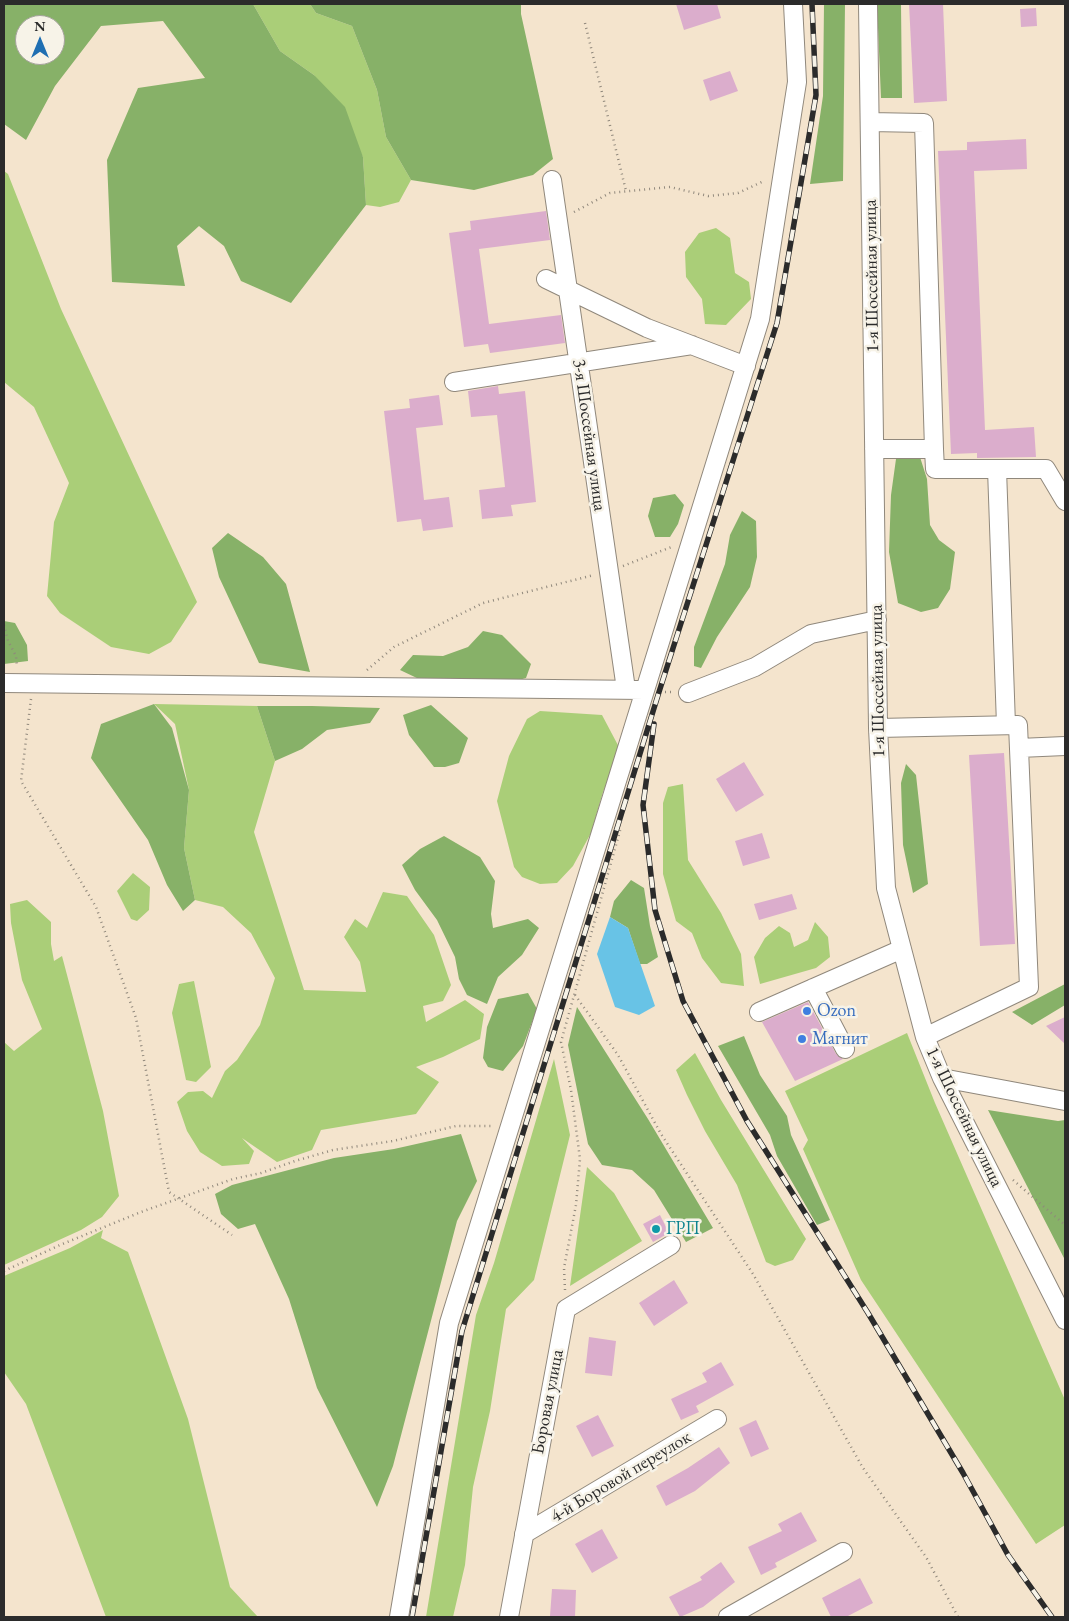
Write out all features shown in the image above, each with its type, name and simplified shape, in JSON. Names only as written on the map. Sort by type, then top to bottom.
[{"type":"street","points":[[398,1617],[449,1323],[760,319],[798,82],[793,4]]},
{"type":"street","name":"1-я Шоссейная улица","points":[[868,4],[878,728],[886,888],[925,1037],[942,1078],[1065,1320]]},
{"type":"street","points":[[870,122],[924,123],[935,469],[1046,469],[1065,501]]},
{"type":"street","name":"3-я Шоссейная улица","points":[[552,180],[626,689]]},
{"type":"street","points":[[546,280],[647,328],[746,366]]},
{"type":"street","points":[[454,382],[692,346]]},
{"type":"street","points":[[874,449],[934,448]]},
{"type":"street","points":[[997,469],[1006,725]]},
{"type":"street","points":[[688,693],[755,667],[811,634],[877,620]]},
{"type":"street","points":[[19,683],[644,690]]},
{"type":"street","points":[[878,728],[1018,725],[1028,987],[925,1037]]},
{"type":"street","points":[[1019,748],[1065,746]]},
{"type":"street","points":[[759,1012],[902,949]]},
{"type":"street","points":[[813,988],[845,1049]]},
{"type":"street","points":[[942,1078],[1065,1101]]},
{"type":"street","points":[[566,1309],[671,1245]]},
{"type":"street","name":"Боровая улица","points":[[509,1617],[566,1309]]},
{"type":"street","name":"4-й Боровой переулок","points":[[524,1534],[717,1419]]},
{"type":"street","points":[[728,1617],[843,1552]]},
{"type":"path","points":[[585,24],[626,192]]},
{"type":"path","points":[[574,212],[610,193],[670,187],[708,196],[738,193],[783,173]]},
{"type":"path","points":[[361,675],[394,647],[483,603],[549,588],[609,570],[667,549],[692,536]]},
{"type":"path","points":[[4,625],[8,641],[16,656],[19,683],[21,781],[96,907],[136,1018],[169,1192],[232,1236]]},
{"type":"path","points":[[644,690],[688,693]]},
{"type":"path","points":[[566,1309],[564,1268],[576,1205],[580,1159],[572,1090],[561,1042],[622,824]]},
{"type":"path","points":[[575,995],[618,1055],[661,1134],[753,1274],[863,1468],[926,1557],[958,1617]]},
{"type":"path","points":[[4,1271],[68,1241],[141,1212],[180,1200],[233,1179],[261,1173],[333,1150],[393,1141],[456,1126],[510,1126]]},
{"type":"path","points":[[1010,1177],[1065,1225]]},
{"type":"green space","points":[[4,4],[253,4],[280,51],[314,75],[345,107],[363,157],[366,205],[291,303],[241,281],[224,246],[199,226],[177,246],[185,286],[112,282],[107,160],[138,88],[205,78],[163,21],[101,26],[55,86],[26,140],[4,124]]},
{"type":"green space","points":[[253,4],[310,4],[316,13],[352,26],[377,90],[386,137],[411,180],[399,202],[380,207],[366,205],[363,157],[314,75],[280,51]]},
{"type":"green space","points":[[310,4],[521,4],[521,14],[553,159],[533,175],[474,190],[411,180],[386,137],[377,90],[352,26],[316,13]]},
{"type":"green space","points":[[824,4],[845,4],[843,181],[810,184],[823,96]]},
{"type":"green space","points":[[877,4],[901,4],[902,98],[881,98]]},
{"type":"green space","points":[[4,171],[8,174],[61,309],[197,602],[171,642],[149,654],[111,647],[60,613],[47,596],[54,522],[69,483],[34,407],[4,382]]},
{"type":"green space","points":[[716,228],[730,238],[735,273],[749,282],[751,299],[726,325],[705,324],[702,299],[686,277],[685,252],[699,233]]},
{"type":"green space","points":[[919,454],[927,479],[930,525],[939,540],[955,552],[950,589],[938,608],[921,612],[898,603],[889,552],[891,495],[896,459]]},
{"type":"green space","points":[[675,494],[684,505],[678,524],[670,537],[655,537],[648,516],[653,498]]},
{"type":"green space","points":[[742,511],[756,521],[757,557],[750,587],[717,637],[701,668],[694,666],[694,647],[725,564],[730,535]]},
{"type":"green space","points":[[228,533],[263,557],[286,584],[310,672],[259,663],[219,577],[212,548]]},
{"type":"green space","points":[[4,621],[15,623],[27,645],[28,661],[4,664]]},
{"type":"green space","points":[[483,631],[502,635],[531,664],[526,678],[508,683],[419,679],[400,670],[413,655],[443,656],[468,647]]},
{"type":"green space","points":[[154,704],[257,706],[275,761],[254,832],[304,990],[366,992],[360,962],[344,937],[355,919],[367,928],[383,892],[407,896],[434,935],[451,985],[443,1001],[423,1006],[426,1022],[465,1000],[484,1014],[480,1039],[443,1057],[416,1067],[439,1082],[416,1114],[321,1130],[312,1150],[277,1162],[242,1138],[254,1151],[249,1164],[222,1166],[200,1152],[187,1131],[177,1102],[188,1092],[203,1091],[212,1098],[225,1071],[237,1060],[260,1025],[275,978],[251,933],[223,907],[195,900],[184,848],[189,790],[175,724]]},
{"type":"green space","points":[[154,704],[172,728],[189,790],[184,848],[195,900],[183,911],[167,885],[148,840],[91,758],[101,724]]},
{"type":"green space","points":[[431,705],[468,738],[459,763],[445,767],[434,767],[409,735],[403,715]]},
{"type":"green space","points":[[257,706],[380,708],[370,723],[327,730],[302,749],[275,761]]},
{"type":"green space","points":[[540,711],[602,715],[620,749],[603,792],[591,833],[573,866],[557,883],[540,884],[522,877],[514,867],[497,801],[509,756],[527,719]]},
{"type":"green space","points":[[906,764],[916,775],[928,884],[913,893],[903,845],[901,783]]},
{"type":"green space","points":[[683,784],[688,860],[721,913],[741,954],[744,986],[721,983],[702,958],[692,933],[676,921],[663,874],[663,803],[668,787]]},
{"type":"green space","points":[[444,836],[480,857],[495,881],[491,914],[493,928],[528,919],[539,928],[522,955],[498,977],[487,1004],[467,995],[459,979],[455,957],[437,920],[415,890],[402,865],[420,849]]},
{"type":"green space","points":[[133,873],[150,887],[149,910],[137,921],[131,919],[117,891]]},
{"type":"green space","points":[[631,880],[644,888],[650,926],[658,957],[647,964],[640,964],[628,928],[610,917],[614,901]]},
{"type":"green space","points":[[27,900],[51,922],[51,944],[54,961],[62,956],[103,1111],[119,1196],[102,1217],[81,1230],[4,1265],[4,1042],[14,1051],[42,1029],[22,980],[11,923],[10,904]]},
{"type":"green space","points":[[815,922],[828,937],[830,957],[816,968],[760,984],[754,957],[765,938],[779,926],[790,933],[794,947],[808,940]]},
{"type":"green space","points":[[194,981],[211,1067],[196,1082],[186,1080],[172,1013],[179,984]]},
{"type":"green space","points":[[1065,984],[1065,1005],[1032,1025],[1012,1012]]},
{"type":"green space","points":[[528,993],[537,1009],[523,1046],[503,1071],[488,1067],[483,1058],[487,1027],[498,999]]},
{"type":"green space","points":[[577,1007],[648,1119],[713,1228],[686,1242],[654,1190],[632,1170],[602,1165],[588,1144],[568,1045]]},
{"type":"green space","points":[[907,1033],[935,1103],[1065,1400],[1065,1525],[1036,1544],[861,1280],[803,1149],[808,1140],[785,1091]]},
{"type":"green space","points":[[744,1036],[760,1075],[787,1116],[791,1135],[830,1220],[817,1225],[777,1156],[770,1135],[718,1046]]},
{"type":"green space","points":[[695,1053],[721,1100],[806,1239],[793,1260],[775,1266],[766,1262],[737,1185],[705,1131],[676,1070]]},
{"type":"green space","points":[[554,1059],[570,1135],[534,1280],[506,1309],[490,1411],[473,1487],[465,1565],[453,1617],[426,1617],[476,1315],[494,1263]]},
{"type":"green space","points":[[988,1110],[1058,1121],[1065,1120],[1065,1260]]},
{"type":"green space","points":[[461,1134],[477,1181],[457,1221],[393,1466],[377,1507],[317,1388],[289,1299],[255,1224],[238,1229],[221,1214],[215,1194],[232,1185],[334,1158],[394,1149]]},
{"type":"green space","points":[[587,1167],[614,1193],[642,1241],[570,1286]]},
{"type":"green space","points":[[103,1230],[101,1238],[128,1252],[188,1419],[230,1587],[258,1617],[106,1617],[26,1404],[4,1372],[4,1276],[70,1248]]},
{"type":"water","points":[[610,917],[628,928],[655,1006],[639,1015],[615,1007],[597,954]]},
{"type":"building","points":[[676,4],[717,4],[721,18],[684,30]]},
{"type":"building","points":[[909,4],[943,4],[947,101],[914,103]]},
{"type":"building","points":[[1036,8],[1037,26],[1021,27],[1020,9]]},
{"type":"building","points":[[730,71],[738,91],[710,101],[703,80]]},
{"type":"building","points":[[1026,139],[1027,169],[974,171],[985,430],[1034,427],[1036,457],[977,458],[977,453],[951,454],[938,151],[967,150],[967,142]]},
{"type":"building","points":[[546,211],[550,240],[479,249],[489,324],[561,315],[565,343],[490,353],[488,344],[464,347],[449,233],[471,230],[470,221]]},
{"type":"building","points":[[498,386],[499,394],[525,391],[536,502],[511,505],[513,516],[482,519],[479,490],[505,487],[497,415],[471,417],[468,391]]},
{"type":"building","points":[[439,395],[443,425],[416,428],[424,500],[449,497],[453,527],[423,531],[421,519],[397,522],[384,411],[410,408],[409,399]]},
{"type":"building","points":[[1004,753],[1015,944],[980,946],[969,755]]},
{"type":"building","points":[[744,762],[764,795],[736,812],[716,779]]},
{"type":"building","points":[[762,833],[770,858],[743,866],[735,841]]},
{"type":"building","points":[[792,894],[797,909],[759,920],[754,904]]},
{"type":"building","name":"Магнит","points":[[808,1002],[836,1054],[843,1059],[795,1081],[762,1022]]},
{"type":"building","points":[[1065,1017],[1065,1044],[1046,1026]]},
{"type":"building","name":"ГРП","points":[[660,1215],[669,1233],[653,1242],[643,1224]]},
{"type":"building","points":[[674,1280],[688,1303],[654,1326],[639,1303]]},
{"type":"building","points":[[589,1337],[616,1341],[612,1376],[585,1373]]},
{"type":"building","points":[[721,1362],[734,1385],[696,1406],[699,1412],[681,1420],[671,1399],[707,1382],[702,1373]]},
{"type":"building","points":[[598,1415],[614,1446],[592,1457],[576,1426]]},
{"type":"building","points":[[756,1420],[769,1449],[751,1457],[739,1428]]},
{"type":"building","points":[[719,1447],[730,1463],[695,1491],[666,1506],[656,1486],[688,1468]]},
{"type":"building","points":[[801,1512],[817,1541],[775,1563],[777,1567],[761,1575],[748,1547],[782,1531],[778,1524]]},
{"type":"building","points":[[602,1529],[618,1558],[592,1573],[575,1544]]},
{"type":"building","points":[[721,1562],[735,1582],[703,1607],[680,1617],[669,1597],[702,1580],[700,1577]]},
{"type":"building","points":[[860,1578],[873,1603],[846,1617],[831,1617],[822,1598]]},
{"type":"building","points":[[552,1589],[576,1590],[575,1617],[550,1616]]},
{"type":"railway","points":[[412,1617],[462,1331],[659,692],[777,323],[816,95],[812,4]]},
{"type":"railway","points":[[654,724],[643,805],[655,910],[683,1001],[747,1121],[868,1313],[963,1473],[1008,1555],[1052,1617]]},
{"type":"place","name":"Ozon","points":[[807,1011]]},
{"type":"place","name":"Магнит","points":[[802,1039]]},
{"type":"place","name":"ГРП","points":[[656,1229]]}]
